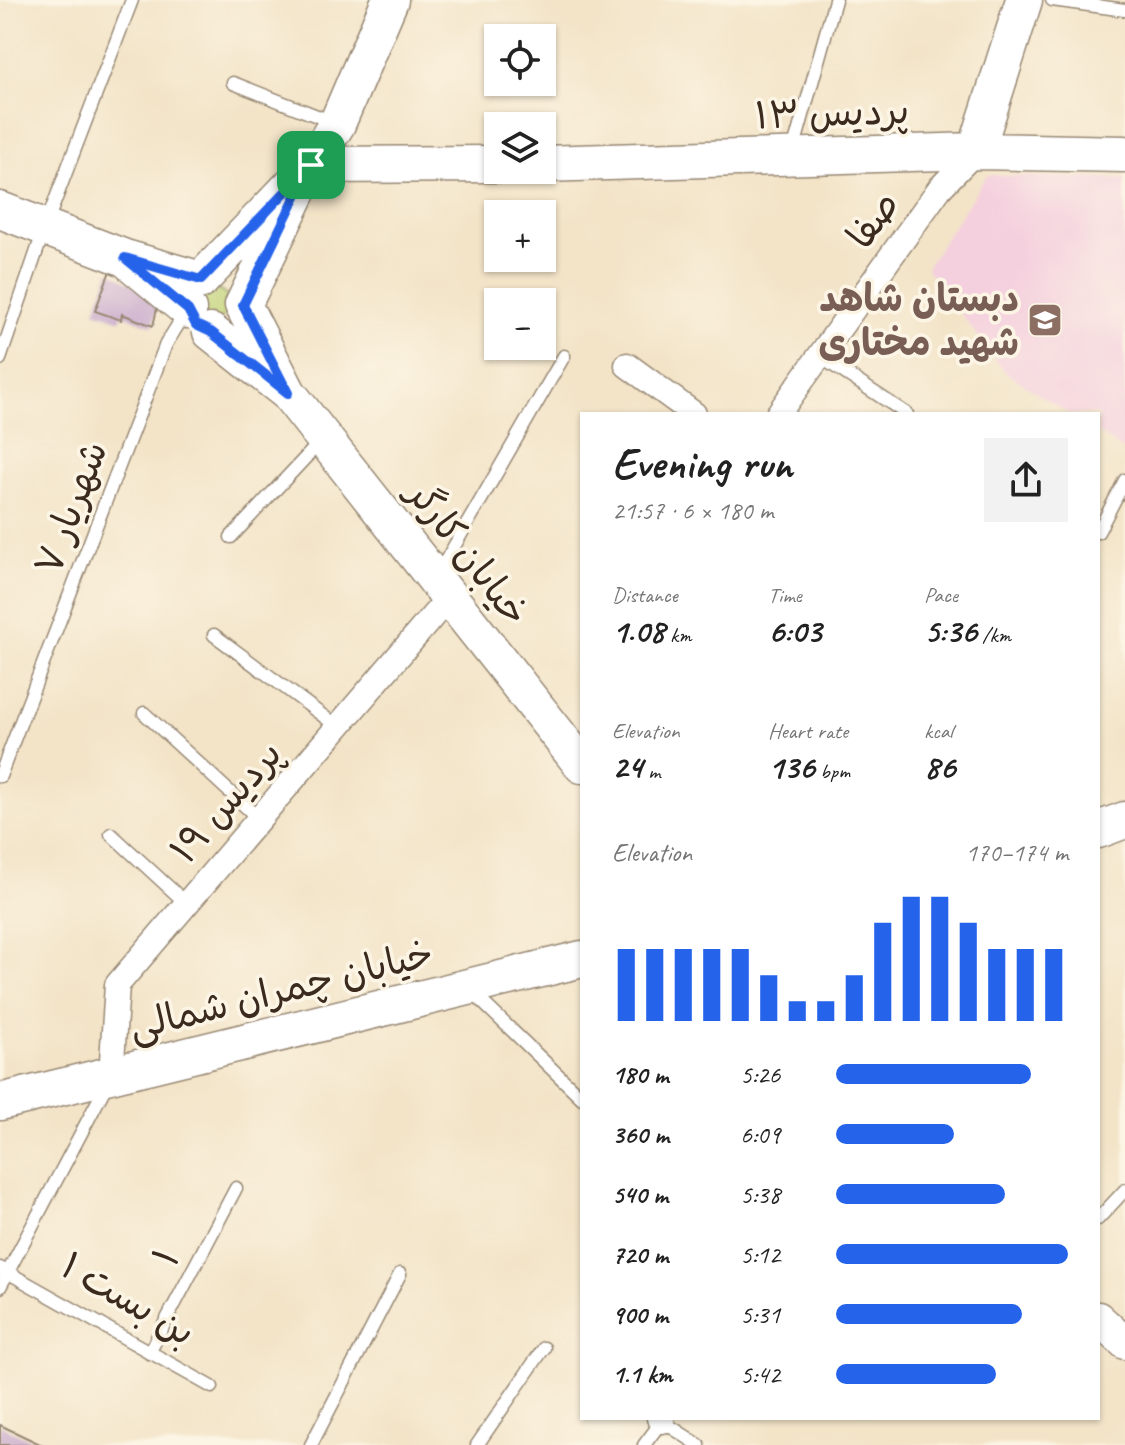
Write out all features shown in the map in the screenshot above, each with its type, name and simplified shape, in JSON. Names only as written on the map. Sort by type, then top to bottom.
[{"type":"main road","points":[[311,165],[234,326],[200,307],[311,165],[337,124],[390,0]]},
{"type":"main road","points":[[976,151],[1024,0]]},
{"type":"main road","name":"پردیس ۱۳","points":[[556,164],[976,151],[1125,154]]},
{"type":"main road","points":[[311,165],[484,164]]},
{"type":"main road","name":"خیابان کارگر","points":[[0,210],[125,258],[200,307],[288,393],[580,762]]},
{"type":"main road","name":"خیابان کارگر","points":[[200,307],[220,277],[237,287],[288,393]]},
{"type":"main road","points":[[1100,829],[1125,820]]},
{"type":"main road","name":"خیابان چمران شمالی","points":[[0,1102],[580,959]]},
{"type":"street","name":"صفا","points":[[779,412],[940,188],[976,151]]},
{"type":"street","points":[[627,365],[691,412]]},
{"type":"street","name":"پردیس ۱۹","points":[[111,1076],[117,985],[338,727],[442,588]]},
{"type":"street","points":[[1100,1320],[1125,1343]]},
{"type":"lane","points":[[0,359],[45,227],[132,0]]},
{"type":"lane","points":[[791,156],[835,0]]},
{"type":"lane","points":[[1052,0],[1125,10]]},
{"type":"lane","points":[[233,83],[337,124]]},
{"type":"lane","name":"شهریار ۷","points":[[0,776],[166,344],[200,307]]},
{"type":"lane","points":[[442,588],[564,356]]},
{"type":"lane","points":[[819,356],[904,412]]},
{"type":"lane","points":[[231,537],[324,438]]},
{"type":"lane","points":[[1100,528],[1125,480]]},
{"type":"lane","points":[[214,635],[338,727]]},
{"type":"lane","points":[[144,713],[259,819]]},
{"type":"lane","points":[[111,834],[187,904]]},
{"type":"lane","points":[[467,987],[580,1096]]},
{"type":"lane","points":[[0,1287],[4,1270],[111,1076]]},
{"type":"lane","name":"۱","points":[[149,1353],[236,1188]]},
{"type":"lane","points":[[1100,1217],[1125,1190]]},
{"type":"lane","name":"بن بست ۱","points":[[4,1270],[212,1387]]},
{"type":"lane","points":[[311,1445],[400,1274]]},
{"type":"lane","points":[[477,1445],[544,1348]]},
{"type":"lane","points":[[644,1445],[660,1420]]},
{"type":"lane","points":[[662,1420],[699,1445]]},
{"type":"shaded area","name":"دبستان شاهد شهید مختاری","points":[[987,175],[1125,179],[1125,451],[1100,434],[1100,412],[1066,412],[1005,372],[926,268]]},
{"type":"green space","points":[[215,290],[226,294],[230,305],[226,316],[215,320],[204,316],[200,305],[204,294]]},
{"type":"building","points":[[110,271],[159,300],[153,326],[122,314],[121,320],[95,311]]},
{"type":"building","points":[[0,1425],[42,1445],[0,1445]]},
{"type":"place","name":"دبستان شاهد شهید مختاری","points":[[1045,320]]},
{"type":"route","points":[[311,165],[243,305],[288,393],[211,332],[196,325],[188,310],[125,258],[201,280],[311,165]]}]
